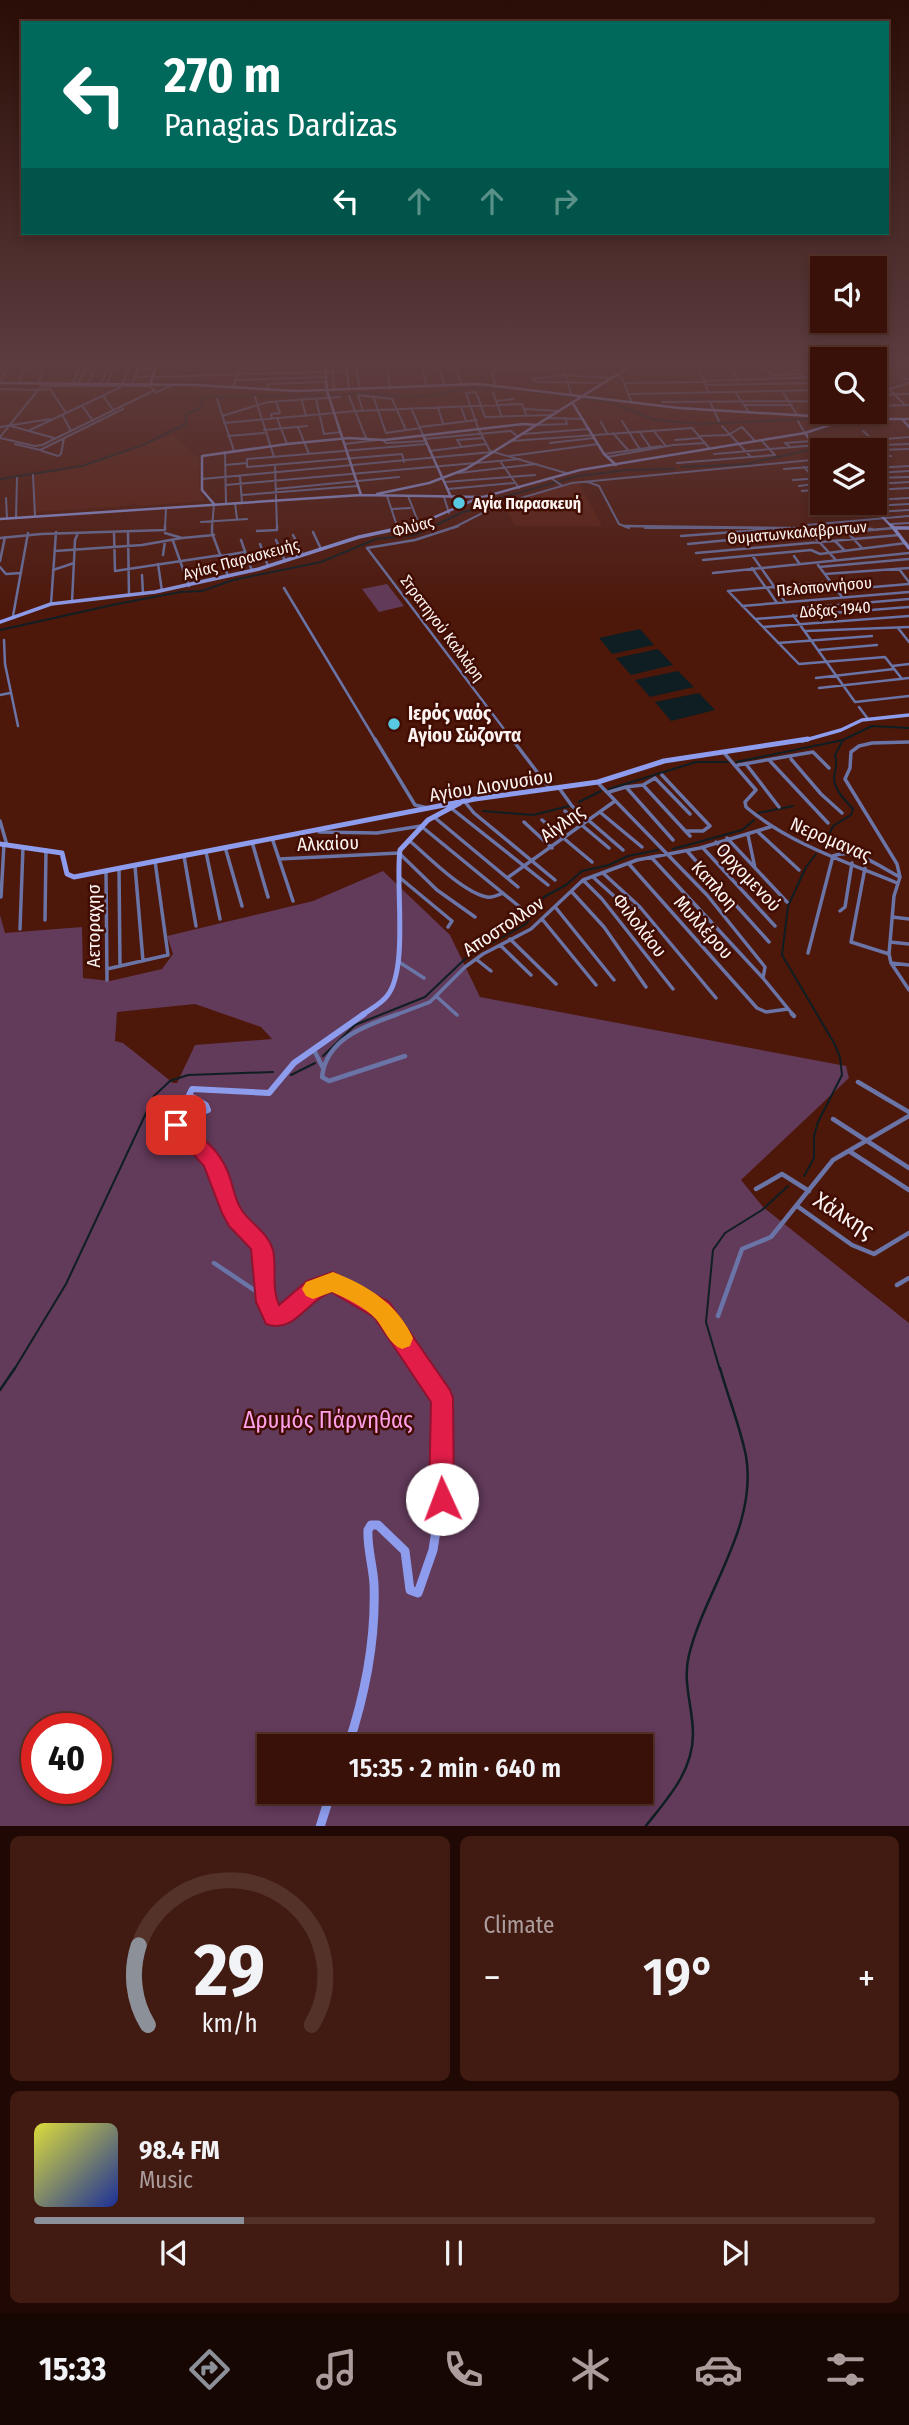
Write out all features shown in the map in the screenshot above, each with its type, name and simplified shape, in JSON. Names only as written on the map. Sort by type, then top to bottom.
[{"type":"street","points":[[31,447],[58,456],[62,447]]},
{"type":"street","points":[[40,450],[46,447]]},
{"type":"street","points":[[232,447],[234,451]]},
{"type":"street","points":[[228,576],[214,535],[214,504],[202,491],[202,456],[261,447]]},
{"type":"street","points":[[257,531],[277,530],[275,465],[270,447]]},
{"type":"street","points":[[307,447],[309,455]]},
{"type":"street","points":[[346,447],[361,495]]},
{"type":"street","points":[[247,463],[247,459],[374,447]]},
{"type":"street","points":[[427,447],[451,497]]},
{"type":"street","points":[[429,451],[459,447]]},
{"type":"street","points":[[489,447],[494,452]]},
{"type":"street","points":[[444,480],[477,464],[501,447]]},
{"type":"street","points":[[509,456],[576,447]]},
{"type":"street","points":[[600,447],[616,465]]},
{"type":"street","points":[[606,455],[648,447]]},
{"type":"street","points":[[606,455],[667,447]]},
{"type":"street","points":[[361,495],[483,497],[567,474],[720,447]]},
{"type":"street","points":[[741,447],[751,457]]},
{"type":"street","points":[[714,454],[788,447]]},
{"type":"street","points":[[677,463],[775,455],[769,449]]},
{"type":"street","points":[[887,449],[909,449]]},
{"type":"street","points":[[202,479],[494,452],[567,474]]},
{"type":"street","points":[[225,453],[226,504]]},
{"type":"street","points":[[634,453],[643,461]]},
{"type":"street","points":[[247,463],[247,467],[402,454],[404,462]]},
{"type":"street","points":[[671,456],[682,471]]},
{"type":"street","name":"Φλύας","points":[[367,548],[415,540],[461,525],[499,504],[559,484],[748,467],[810,456]]},
{"type":"street","points":[[887,456],[891,456]]},
{"type":"street","points":[[226,485],[520,459]]},
{"type":"street","points":[[500,461],[519,488]]},
{"type":"street","points":[[225,465],[247,463]]},
{"type":"street","points":[[459,472],[505,470],[537,464]]},
{"type":"street","points":[[899,466],[904,471]]},
{"type":"street","points":[[887,467],[909,466]]},
{"type":"street","points":[[529,467],[540,481]]},
{"type":"street","points":[[804,467],[810,474]]},
{"type":"street","points":[[784,468],[810,467]]},
{"type":"street","points":[[887,472],[909,471]]},
{"type":"street","points":[[33,475],[34,516]]},
{"type":"street","points":[[240,475],[242,503]]},
{"type":"street","points":[[0,519],[361,495],[444,480],[535,475]]},
{"type":"street","points":[[242,495],[358,484],[399,477]]},
{"type":"street","points":[[887,478],[909,477]]},
{"type":"street","points":[[16,478],[16,517]]},
{"type":"street","points":[[793,480],[810,478]]},
{"type":"street","points":[[552,479],[559,484]]},
{"type":"street","points":[[582,482],[598,486],[620,526],[636,529],[732,526],[872,529]]},
{"type":"street","points":[[887,483],[909,482]]},
{"type":"street","points":[[448,489],[514,483]]},
{"type":"street","points":[[799,486],[810,485]]},
{"type":"street","points":[[887,489],[909,488]]},
{"type":"street","points":[[890,489],[898,498]]},
{"type":"street","points":[[802,491],[810,490]]},
{"type":"street","points":[[387,496],[396,523],[400,527]]},
{"type":"street","points":[[408,496],[419,524]]},
{"type":"street","points":[[444,497],[449,513]]},
{"type":"street","points":[[461,497],[468,500],[467,503]]},
{"type":"street","name":"Αγίας Παρασκευής","points":[[0,622],[51,604],[162,591],[252,571],[400,527],[419,524],[483,497]]},
{"type":"street","points":[[6,498],[8,518]]},
{"type":"street","points":[[887,499],[909,498]]},
{"type":"street","points":[[235,503],[237,520]]},
{"type":"street","points":[[887,504],[909,504]]},
{"type":"street","points":[[163,555],[166,508]]},
{"type":"street","points":[[392,509],[411,508]]},
{"type":"street","points":[[887,511],[909,510]]},
{"type":"street","points":[[713,573],[909,551],[906,542],[882,515]]},
{"type":"street","points":[[688,544],[765,536],[847,532],[909,524],[904,516]]},
{"type":"street","points":[[792,527],[909,516]]},
{"type":"street","points":[[201,522],[247,519]]},
{"type":"street","points":[[858,519],[866,527]]},
{"type":"street","points":[[732,526],[785,602]]},
{"type":"street","points":[[681,536],[784,527]]},
{"type":"street","points":[[843,527],[862,548]]},
{"type":"street","points":[[51,604],[56,532]]},
{"type":"street","points":[[0,538],[28,533],[165,532],[182,538]]},
{"type":"street","points":[[313,532],[321,550]]},
{"type":"street","points":[[13,616],[28,533]]},
{"type":"street","points":[[72,602],[78,533]]},
{"type":"street","points":[[114,533],[115,571],[245,552]]},
{"type":"street","points":[[128,533],[129,595]]},
{"type":"street","points":[[812,534],[843,564]]},
{"type":"street","points":[[55,551],[214,535]]},
{"type":"street","points":[[293,535],[303,556]]},
{"type":"street","points":[[780,535],[790,552]]},
{"type":"street","name":"Θυματωνκαλαβρυτων","points":[[696,554],[900,535]]},
{"type":"street","points":[[765,536],[773,546]]},
{"type":"street","points":[[0,558],[5,537]]},
{"type":"street","points":[[241,540],[252,571]]},
{"type":"street","points":[[276,540],[285,561]]},
{"type":"street","points":[[173,541],[182,561],[188,586]]},
{"type":"street","points":[[835,541],[844,550]]},
{"type":"street","points":[[703,560],[814,550],[820,554],[906,542]]},
{"type":"street","points":[[260,544],[268,566]]},
{"type":"street","name":"Στρατηγού Καλλάρη","points":[[367,548],[550,789]]},
{"type":"street","points":[[794,556],[799,564]]},
{"type":"street","points":[[870,557],[882,570]]},
{"type":"street","points":[[819,567],[909,559]]},
{"type":"street","points":[[815,562],[842,597]]},
{"type":"street","points":[[53,570],[74,563]]},
{"type":"street","points":[[158,565],[162,591]]},
{"type":"street","points":[[0,567],[6,574],[21,573]]},
{"type":"street","points":[[752,568],[777,603]]},
{"type":"street","points":[[825,575],[909,568]]},
{"type":"street","points":[[838,590],[909,583],[899,569]]},
{"type":"street","points":[[142,575],[143,594]]},
{"type":"street","points":[[831,582],[728,591],[801,665],[885,657],[902,679]]},
{"type":"street","points":[[284,589],[415,804],[427,806],[518,887]]},
{"type":"street","name":"Πελοποννήσου","points":[[742,606],[909,592]]},
{"type":"street","points":[[864,595],[875,608]]},
{"type":"street","points":[[807,614],[803,608],[909,599]]},
{"type":"street","points":[[846,604],[851,610]]},
{"type":"street","points":[[755,619],[909,607]]},
{"type":"street","points":[[793,615],[855,702],[909,696]]},
{"type":"street","name":"Δόξας 1940","points":[[763,627],[909,616]]},
{"type":"street","points":[[805,631],[909,627]]},
{"type":"street","points":[[898,628],[909,642]]},
{"type":"street","points":[[778,643],[872,636]]},
{"type":"street","points":[[4,640],[2,664],[18,726]]},
{"type":"street","points":[[819,650],[877,645]]},
{"type":"street","points":[[816,678],[909,664]]},
{"type":"street","points":[[819,688],[909,678]]},
{"type":"street","points":[[0,695],[10,693]]},
{"type":"street","points":[[859,707],[868,719]]},
{"type":"street","name":"Αγίου Διονυσίου","points":[[74,877],[310,831],[433,814],[462,802],[598,782],[664,761],[794,743],[868,719],[909,715]]},
{"type":"street","points":[[909,742],[859,746],[851,752],[850,768],[845,779],[895,859],[900,877],[892,917],[889,954],[891,963],[909,988]]},
{"type":"street","points":[[737,765],[813,752],[829,768]]},
{"type":"street","name":"Νερομανας","points":[[725,754],[737,765],[755,790],[755,794],[745,802],[746,807],[770,827],[800,844],[897,883]]},
{"type":"street","points":[[790,758],[842,813]]},
{"type":"street","points":[[769,761],[828,823]]},
{"type":"street","points":[[746,763],[779,807]]},
{"type":"street","points":[[608,793],[643,785],[670,773]]},
{"type":"street","points":[[662,775],[710,826],[704,831],[685,831]]},
{"type":"street","points":[[655,778],[690,814]]},
{"type":"street","name":"Καπλοη","points":[[598,782],[668,853],[750,944],[765,967],[762,978],[794,1016]]},
{"type":"street","points":[[643,785],[690,836]]},
{"type":"street","points":[[626,787],[673,840]]},
{"type":"street","points":[[559,788],[572,806],[622,850]]},
{"type":"street","name":"Αίγλης","points":[[507,878],[615,801]]},
{"type":"street","points":[[352,1734],[358,1712],[374,1588],[368,1530],[371,1525],[377,1524],[405,1551],[410,1590],[418,1593],[426,1576],[439,1523],[444,1407],[439,1391],[416,1362],[389,1319],[382,1310],[358,1295],[333,1282],[323,1283],[277,1318],[271,1313],[265,1297],[263,1252],[259,1243],[237,1220],[229,1207],[218,1171],[203,1149],[194,1141],[177,1134],[174,1128],[179,1122],[208,1110],[206,1105],[189,1095],[191,1089],[269,1093],[294,1063],[386,998],[393,987],[397,961],[401,905],[400,853],[433,814],[462,802],[555,880]]},
{"type":"street","points":[[451,808],[548,886]]},
{"type":"street","points":[[565,811],[609,848]]},
{"type":"street","points":[[600,813],[642,847]]},
{"type":"street","points":[[542,820],[592,862]]},
{"type":"street","points":[[0,821],[4,844],[1,897]]},
{"type":"street","points":[[524,822],[552,848]]},
{"type":"street","points":[[310,831],[377,834],[421,826],[521,908]]},
{"type":"street","points":[[583,880],[651,857],[702,848],[727,838],[748,835],[770,827]]},
{"type":"street","points":[[758,832],[799,870]]},
{"type":"street","points":[[748,835],[748,842],[757,863],[755,869]]},
{"type":"street","name":"Αλκαίου","points":[[272,838],[279,859],[400,853]]},
{"type":"street","points":[[727,838],[788,902]]},
{"type":"street","points":[[409,840],[442,870],[480,895],[488,898],[503,893]]},
{"type":"street","points":[[252,842],[268,897]]},
{"type":"street","points":[[716,842],[739,865]]},
{"type":"street","points":[[4,844],[62,853],[67,874],[74,877]]},
{"type":"street","points":[[20,929],[23,846]]},
{"type":"street","points":[[225,847],[242,906]]},
{"type":"street","name":"Ορχομενού","points":[[702,848],[775,926]]},
{"type":"street","points":[[45,920],[46,850]]},
{"type":"street","points":[[206,851],[220,919]]},
{"type":"street","points":[[687,851],[769,942]]},
{"type":"street","points":[[808,953],[833,856],[839,852],[850,853],[900,877]]},
{"type":"street","points":[[400,853],[437,890],[475,918]]},
{"type":"street","points":[[184,855],[196,926]]},
{"type":"street","points":[[651,857],[762,978]]},
{"type":"street","points":[[279,859],[293,901]]},
{"type":"street","points":[[107,969],[168,955],[155,861]]},
{"type":"street","points":[[840,911],[845,906],[852,863]]},
{"type":"street","name":"Μυλλέρου","points":[[629,864],[757,1008],[766,1012],[788,1009]]},
{"type":"street","points":[[135,865],[143,961]]},
{"type":"street","points":[[865,868],[851,942],[889,954]]},
{"type":"street","points":[[119,869],[120,966]]},
{"type":"street","name":"Αετοραχησ","points":[[106,872],[107,979]]},
{"type":"street","points":[[604,874],[640,907],[716,998]]},
{"type":"street","points":[[400,877],[452,920],[448,927]]},
{"type":"street","points":[[593,877],[625,906],[640,907]]},
{"type":"street","name":"Αποστολλον","points":[[323,1068],[348,1036],[357,1029],[409,1011],[436,996],[476,959],[499,944],[531,929],[583,880]]},
{"type":"street","name":"Φιλολάου","points":[[583,880],[602,899],[673,989]]},
{"type":"street","points":[[572,892],[604,927],[646,987]]},
{"type":"street","points":[[556,908],[614,980]]},
{"type":"street","points":[[892,917],[909,919]]},
{"type":"street","points":[[542,919],[596,985]]},
{"type":"street","points":[[509,939],[556,984]]},
{"type":"street","points":[[890,942],[909,944]]},
{"type":"street","points":[[499,944],[531,975]]},
{"type":"street","points":[[476,959],[491,971]]},
{"type":"street","points":[[397,961],[424,978]]},
{"type":"street","points":[[891,963],[909,965]]},
{"type":"street","points":[[436,996],[457,1015]]},
{"type":"street","points":[[314,1050],[323,1068],[322,1077],[329,1081],[405,1056]]},
{"type":"street","points":[[718,1316],[742,1249],[771,1237],[833,1160],[909,1114],[858,1082]]},
{"type":"street","points":[[833,1119],[909,1168]]},
{"type":"street","points":[[849,1151],[909,1190]]},
{"type":"street","points":[[756,1189],[782,1174],[809,1191]]},
{"type":"street","name":"Χάλκης","points":[[797,1206],[852,1245],[874,1254],[909,1233]]},
{"type":"street","points":[[214,1263],[265,1297]]},
{"type":"street","points":[[897,1285],[909,1278]]},
{"type":"street","points":[[320,1826],[327,1804]]},
{"type":"shaded area","points":[[136,447],[187,447],[199,458],[199,490],[205,501],[138,506],[136,503],[126,506],[34,512],[34,474],[63,471]]},
{"type":"shaded area","points":[[579,483],[602,526],[515,526],[502,503]]},
{"type":"shaded area","points":[[640,629],[654,645],[612,654],[599,638]]},
{"type":"shaded area","points":[[658,649],[673,665],[631,675],[616,658]]},
{"type":"shaded area","points":[[678,671],[694,687],[650,697],[635,680]]},
{"type":"shaded area","points":[[699,693],[715,710],[671,721],[655,702]]},
{"type":"green space","points":[[387,584],[404,606],[379,612],[362,589]]},
{"type":"green space","name":"Δρυμός Πάρνηθας","points":[[383,871],[450,935],[480,997],[846,1066],[849,1078],[741,1180],[763,1207],[909,1323],[909,1826],[0,1826],[0,915],[5,933],[82,927],[83,978],[110,981],[162,969],[173,954],[167,936],[313,901]],"holes":[[[195,1004],[261,1027],[272,1039],[195,1045],[177,1083],[173,1083],[123,1043],[115,1041],[117,1012]]]},
{"type":"waterway","points":[[0,479],[82,466],[137,447]]},
{"type":"waterway","points":[[682,467],[746,464],[810,450]]},
{"type":"waterway","points":[[0,630],[117,604],[180,592],[202,591],[233,580],[321,562],[376,539],[415,535],[463,512],[480,508],[486,502],[578,476],[626,470],[675,469]]},
{"type":"waterway","points":[[843,740],[872,726],[909,728]]},
{"type":"waterway","points":[[736,762],[843,740]]},
{"type":"waterway","points":[[823,848],[833,826],[851,815],[853,809],[836,787],[834,778],[835,755],[843,740]]},
{"type":"waterway","points":[[609,789],[696,762],[728,762]]},
{"type":"waterway","points":[[579,802],[601,791]]},
{"type":"waterway","points":[[483,811],[533,815],[569,806]]},
{"type":"waterway","points":[[758,813],[793,806]]},
{"type":"waterway","points":[[673,849],[742,830],[754,820]]},
{"type":"waterway","points":[[323,1056],[355,1025],[425,997],[467,957],[526,924],[544,897],[566,885],[582,871],[609,865],[628,856],[658,850]]},
{"type":"waterway","points":[[804,1176],[814,1158],[814,1136],[818,1122],[842,1075],[840,1057],[834,1043],[782,955],[788,906],[806,867],[816,854]]},
{"type":"waterway","points":[[291,1075],[315,1063]]},
{"type":"waterway","points":[[14,1370],[66,1284],[154,1096],[170,1081],[188,1075],[273,1072]]},
{"type":"waterway","points":[[720,1370],[706,1322],[713,1250],[725,1233],[762,1210],[788,1186]]},
{"type":"waterway","points":[[0,1390],[15,1368]]},
{"type":"waterway","points":[[646,1826],[677,1784],[689,1761],[693,1734],[687,1685],[689,1655],[706,1606],[737,1533],[744,1507],[748,1482],[746,1456],[720,1368]]},
{"type":"slow traffic","points":[[313,1289],[323,1283],[333,1282],[348,1289],[382,1310],[402,1338]]},
{"type":"place","name":"Αγία Παρασκευή","points":[[459,503]]},
{"type":"place","name":"Ιερός ναός Αγίου Σώζοντα","points":[[394,724]]},
{"type":"route","points":[[176,1125],[174,1128],[177,1134],[194,1141],[211,1160],[218,1171],[229,1207],[237,1220],[259,1243],[264,1259],[262,1278],[268,1308],[273,1316],[281,1317],[315,1288],[323,1283],[333,1282],[382,1310],[396,1328],[442,1398],[442,1499]]}]
